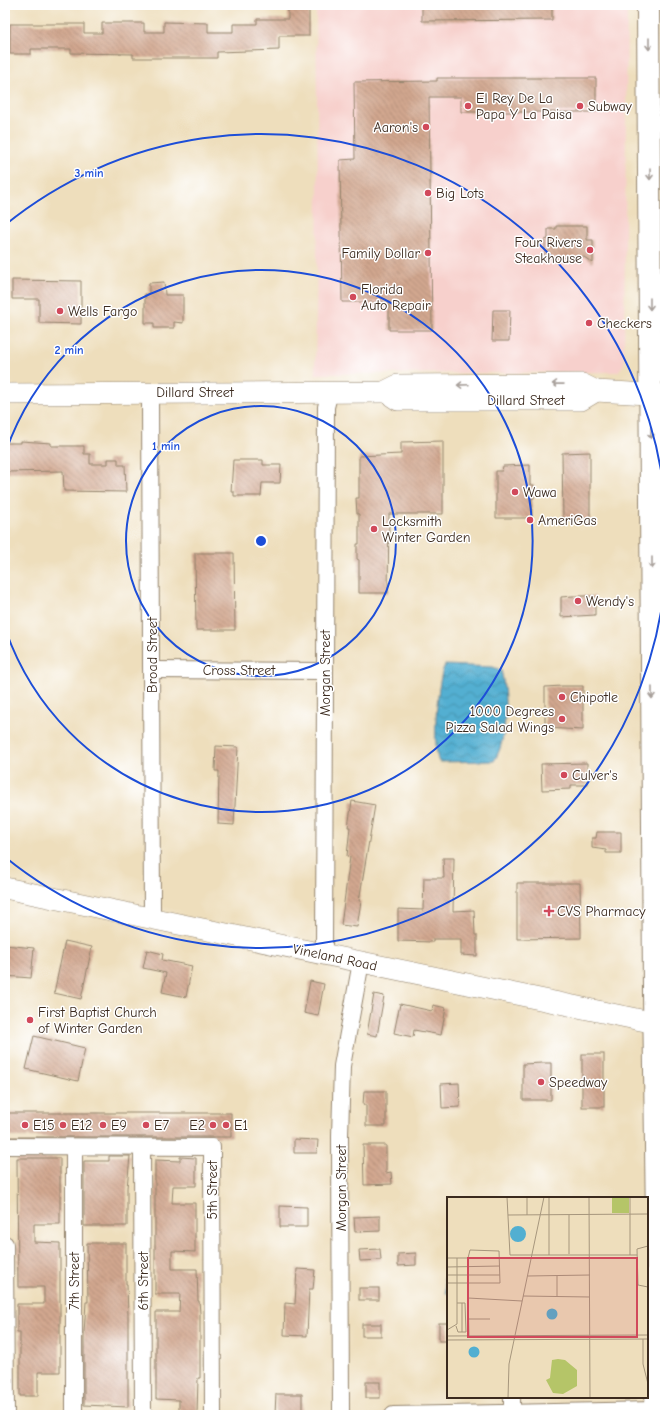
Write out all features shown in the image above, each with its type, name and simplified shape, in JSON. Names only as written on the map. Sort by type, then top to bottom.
[{"type":"highway","points":[[648,5],[658,394],[660,1023],[658,1413]]},
{"type":"highway","points":[[658,1299],[665,1362]]},
{"type":"main road","name":"Dillard Street","points":[[5,394],[384,392],[398,385],[582,384],[596,391],[658,394]]},
{"type":"main road","name":"Vineland Road","points":[[5,888],[152,917],[361,962],[660,1023]]},
{"type":"street","name":"Morgan Street","points":[[324,954],[326,407],[330,392]]},
{"type":"street","name":"Broad Street","points":[[150,393],[152,917]]},
{"type":"street","name":"Cross Street","points":[[152,670],[325,671]]},
{"type":"street","name":"Morgan Street","points":[[341,1415],[340,1136],[342,1066],[361,962]]},
{"type":"street","name":"5th Street","points":[[5,1146],[212,1147],[213,1415]]},
{"type":"street","name":"7th Street","points":[[74,1147],[74,1415]]},
{"type":"street","name":"6th Street","points":[[142,1147],[143,1415]]},
{"type":"street","points":[[5,1244],[6,1415]]},
{"type":"street","points":[[393,1415],[512,1405],[658,1413]]},
{"type":"shaded area","points":[[316,5],[627,5],[624,364],[618,372],[315,374],[318,195]]},
{"type":"water","points":[[445,665],[493,667],[501,670],[504,691],[505,717],[502,742],[494,761],[439,762],[436,743],[436,713],[442,672]]},
{"type":"water","points":[[447,1253],[447,1293],[444,1279]]},
{"type":"building","points":[[422,5],[552,5],[552,20],[422,21]]},
{"type":"building","points":[[288,6],[309,6],[309,36],[279,36],[279,50],[217,52],[217,58],[133,58],[133,54],[71,53],[71,49],[31,49],[31,54],[10,54],[10,24],[84,24],[84,33],[102,33],[102,23],[144,23],[144,32],[164,32],[164,22],[208,23],[208,32],[233,32],[233,24],[257,24],[257,19],[288,19]]},
{"type":"building","points":[[437,78],[596,78],[596,112],[461,112],[461,97],[429,97],[432,330],[389,330],[389,302],[342,302],[340,160],[355,159],[354,82],[437,81]]},
{"type":"building","points":[[556,226],[587,226],[587,240],[593,240],[593,263],[584,257],[545,258],[545,240],[548,239],[548,229],[556,229]]},
{"type":"building","name":"Wells Fargo","points":[[12,280],[81,281],[81,324],[39,323],[39,299],[12,299]]},
{"type":"building","points":[[164,282],[165,295],[183,295],[183,323],[174,322],[174,328],[154,328],[154,323],[145,323],[145,294],[149,294],[149,283]]},
{"type":"building","points":[[493,310],[510,310],[509,341],[492,341]]},
{"type":"building","points":[[21,441],[51,443],[51,446],[84,446],[84,454],[90,454],[90,464],[108,464],[108,459],[118,459],[118,465],[125,465],[126,492],[64,491],[63,471],[5,472],[5,443],[21,443]]},
{"type":"building","points":[[443,441],[443,514],[389,514],[388,593],[359,593],[359,560],[357,559],[357,544],[359,544],[359,514],[357,514],[356,498],[359,498],[359,456],[401,454],[401,442]]},
{"type":"building","name":"Wawa","points":[[590,452],[590,520],[563,520],[562,453]]},
{"type":"building","points":[[233,460],[263,460],[263,465],[281,465],[280,483],[262,483],[261,496],[234,496],[234,492],[231,492]]},
{"type":"building","name":"Wawa","points":[[530,465],[530,485],[534,485],[534,498],[532,498],[532,518],[496,518],[496,471],[502,471],[503,466]]},
{"type":"building","points":[[195,553],[234,553],[235,630],[196,630]]},
{"type":"building","points":[[595,596],[595,615],[561,617],[561,597]]},
{"type":"building","points":[[583,686],[583,730],[545,728],[545,687]]},
{"type":"building","points":[[216,746],[238,747],[234,825],[218,824],[219,771],[215,771]]},
{"type":"building","name":"Culver's","points":[[587,763],[587,785],[571,785],[571,789],[542,790],[541,764]]},
{"type":"building","points":[[352,801],[375,805],[359,901],[361,901],[357,927],[341,925],[350,857],[347,856],[350,827],[348,827]]},
{"type":"building","points":[[597,832],[621,832],[621,853],[606,853],[606,850],[592,848],[592,838],[596,838]]},
{"type":"building","points":[[443,858],[454,858],[453,911],[474,910],[475,935],[477,935],[477,956],[461,955],[461,939],[433,939],[433,942],[398,941],[398,909],[423,910],[424,878],[444,878]]},
{"type":"building","name":"CVS Pharmacy","points":[[517,883],[580,883],[581,938],[517,939]]},
{"type":"building","points":[[65,941],[92,947],[81,999],[54,993]]},
{"type":"building","points":[[5,945],[34,948],[31,978],[5,976]]},
{"type":"building","points":[[147,950],[163,954],[162,960],[192,966],[186,997],[162,992],[166,973],[143,968]]},
{"type":"building","points":[[310,981],[324,984],[318,1016],[304,1013]]},
{"type":"building","points":[[374,994],[384,996],[377,1036],[367,1034]]},
{"type":"building","points":[[400,1004],[432,1011],[433,1005],[446,1008],[441,1035],[414,1030],[413,1037],[394,1033]]},
{"type":"building","points":[[34,1036],[85,1048],[78,1081],[26,1069]]},
{"type":"building","points":[[582,1054],[604,1054],[604,1107],[582,1107]]},
{"type":"building","points":[[551,1063],[551,1100],[523,1100],[523,1064]]},
{"type":"building","points":[[459,1083],[460,1107],[442,1108],[441,1084]]},
{"type":"building","points":[[364,1091],[386,1091],[386,1126],[366,1126],[366,1105],[363,1105]]},
{"type":"building","points":[[5,1113],[231,1113],[231,1137],[8,1137],[5,1136]]},
{"type":"building","points":[[294,1139],[318,1140],[317,1153],[294,1153]]},
{"type":"building","points":[[363,1145],[386,1145],[386,1173],[391,1172],[392,1184],[364,1185]]},
{"type":"building","points":[[109,1156],[130,1156],[127,1188],[127,1226],[84,1226],[84,1161],[109,1161]]},
{"type":"building","points":[[180,1157],[196,1158],[196,1186],[173,1186],[172,1203],[195,1203],[195,1252],[172,1251],[172,1269],[197,1269],[200,1313],[200,1378],[198,1378],[197,1415],[179,1415],[179,1400],[156,1399],[156,1312],[179,1312],[180,1294],[155,1294],[155,1160],[180,1161]]},
{"type":"building","points":[[17,1158],[60,1158],[60,1224],[34,1224],[34,1242],[60,1243],[60,1372],[38,1372],[38,1396],[20,1396],[20,1332],[17,1332],[17,1304],[44,1304],[44,1287],[18,1287]]},
{"type":"building","points":[[280,1206],[307,1207],[307,1227],[280,1227]]},
{"type":"building","points":[[380,1216],[380,1231],[355,1232],[354,1217]]},
{"type":"building","points":[[87,1243],[126,1243],[128,1407],[84,1405],[84,1333],[86,1302],[88,1302]]},
{"type":"building","points":[[380,1249],[381,1260],[360,1261],[359,1250]]},
{"type":"building","points":[[416,1253],[416,1265],[398,1266],[398,1254]]},
{"type":"building","points":[[297,1269],[315,1270],[313,1289],[309,1289],[307,1336],[284,1335],[285,1303],[295,1304]]},
{"type":"building","points":[[359,1288],[379,1288],[379,1300],[359,1300]]},
{"type":"building","points":[[439,1323],[447,1323],[447,1341],[439,1341]]},
{"type":"building","points":[[362,1324],[381,1324],[381,1336],[362,1336]]},
{"type":"building","points":[[366,1382],[380,1382],[380,1398],[366,1398]]},
{"type":"building","points":[[276,1394],[302,1394],[302,1414],[275,1413]]},
{"type":"place","name":"El Rey De La Papa Y La Paisa","points":[[468,106]]},
{"type":"place","name":"Subway","points":[[580,106]]},
{"type":"place","name":"Aaron's","points":[[426,127]]},
{"type":"place","name":"Big Lots","points":[[428,193]]},
{"type":"place","name":"Four Rivers Steakhouse","points":[[590,250]]},
{"type":"place","name":"Family Dollar","points":[[428,253]]},
{"type":"place","name":"Florida Auto Repair","points":[[353,297]]},
{"type":"place","name":"Wells Fargo","points":[[60,311]]},
{"type":"place","name":"Checkers","points":[[589,323]]},
{"type":"place","name":"Wawa","points":[[515,492]]},
{"type":"place","name":"AmeriGas","points":[[530,520]]},
{"type":"place","name":"Locksmith Winter Garden","points":[[374,529]]},
{"type":"place","name":"Wendy's","points":[[578,601]]},
{"type":"place","name":"Chipotle","points":[[562,697]]},
{"type":"place","name":"1000 Degrees Pizza Salad Wings","points":[[562,719]]},
{"type":"place","name":"Culver's","points":[[564,775]]},
{"type":"place","name":"CVS Pharmacy","points":[[549,911]]},
{"type":"place","name":"First Baptist Church of Winter Garden","points":[[30,1020]]},
{"type":"place","name":"Speedway","points":[[541,1082]]},
{"type":"place","name":"E15","points":[[25,1125]]},
{"type":"place","name":"E12","points":[[63,1125]]},
{"type":"place","name":"E9","points":[[103,1125]]},
{"type":"place","name":"E7","points":[[146,1125]]},
{"type":"place","name":"E2","points":[[213,1125]]},
{"type":"place","name":"E1","points":[[226,1125]]}]
